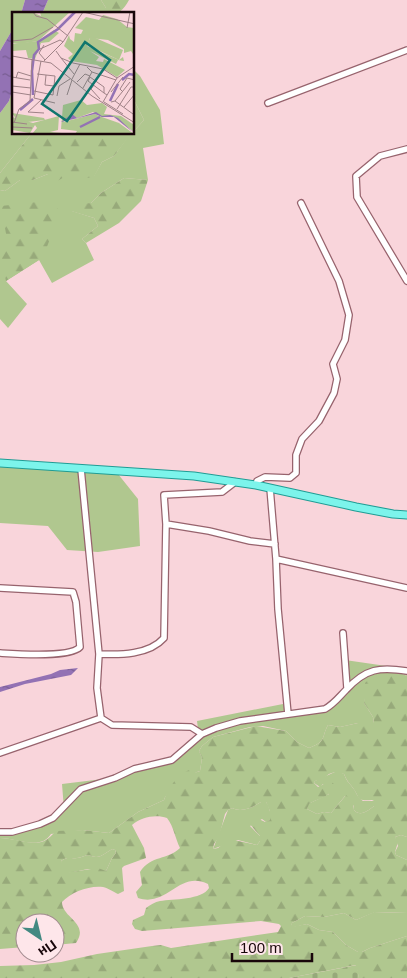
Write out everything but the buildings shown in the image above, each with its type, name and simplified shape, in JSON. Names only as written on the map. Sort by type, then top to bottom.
[{"type":"main road","points":[[0,463],[194,476],[256,485],[393,514],[407,515]]},
{"type":"street","points":[[268,103],[407,50]]},
{"type":"street","points":[[407,149],[380,156],[356,176],[357,197],[407,281]]},
{"type":"street","points":[[256,485],[257,481],[265,477],[290,478],[296,473],[296,455],[302,439],[319,421],[334,393],[337,380],[332,364],[345,340],[349,315],[340,281],[302,202]]},
{"type":"street","points":[[81,469],[99,654],[97,688],[101,718],[112,725],[191,727],[202,734]]},
{"type":"street","points":[[99,654],[140,652],[158,645],[164,638],[166,524],[164,495],[222,492],[235,482]]},
{"type":"street","points":[[270,488],[278,609],[288,714]]},
{"type":"street","points":[[166,524],[209,531],[250,541],[275,544]]},
{"type":"street","points":[[276,559],[407,588]]},
{"type":"street","points":[[0,588],[73,592],[76,602],[80,647],[73,652],[28,655],[0,653]]},
{"type":"street","points":[[343,633],[347,688]]},
{"type":"street","points":[[0,832],[12,832],[40,824],[52,818],[81,788],[114,778],[134,769],[172,760],[202,734],[216,728],[240,721],[325,709],[332,705],[347,688],[372,670],[386,668],[407,671]]},
{"type":"street","points":[[0,753],[101,718]]},
{"type":"green space","points":[[0,0],[25,0],[22,12],[12,12],[12,30],[0,51]]},
{"type":"green space","points":[[48,0],[101,0],[106,8],[106,12],[43,12]]},
{"type":"green space","points":[[101,0],[129,0],[120,11],[106,12],[106,8]]},
{"type":"green space","points":[[135,71],[140,76],[160,110],[164,144],[143,148],[148,180],[124,178],[101,193],[91,203],[72,211],[94,218],[98,226],[82,239],[94,260],[52,283],[39,260],[6,281],[27,304],[8,328],[0,319],[0,190],[5,191],[20,180],[33,180],[48,174],[72,171],[94,176],[102,162],[114,156],[129,135],[135,135],[135,130],[144,120],[135,102]]},
{"type":"green space","points":[[12,91],[12,135],[30,135],[0,173],[0,113],[9,101]]},
{"type":"green space","points":[[135,102],[144,120],[135,130]]},
{"type":"green space","points":[[30,135],[130,135],[114,156],[102,162],[94,177],[80,179],[72,172],[56,182],[48,174],[33,180],[20,180],[5,191],[0,190],[0,173]]},
{"type":"green space","points":[[124,178],[148,180],[141,201],[119,223],[86,243],[82,239],[98,226],[94,218],[71,211],[73,205],[91,203],[101,193]]},
{"type":"green space","points":[[55,200],[59,215],[45,252],[39,260],[6,281],[1,259],[7,239],[1,206]]},
{"type":"green space","points":[[0,459],[114,469],[138,499],[140,546],[98,552],[67,550],[48,526],[0,523]]},
{"type":"green space","points":[[345,660],[407,669],[407,676],[384,671],[365,686],[364,703],[373,717],[374,723],[358,723],[340,727],[328,725],[323,739],[315,746],[309,748],[297,742],[286,731],[263,726],[250,727],[213,737],[199,751],[202,758],[200,771],[179,782],[166,795],[164,800],[138,812],[109,833],[83,830],[51,834],[41,842],[35,843],[0,838],[0,830],[34,825],[64,809],[62,784],[103,779],[132,767],[172,758],[199,737],[197,721],[288,703],[290,711],[331,708],[340,700],[344,687]]},
{"type":"green space","points":[[384,671],[407,676],[407,837],[401,835],[395,837],[398,842],[395,852],[396,855],[407,860],[407,913],[375,912],[356,920],[344,913],[324,917],[305,916],[292,923],[291,927],[307,924],[319,930],[333,932],[346,945],[358,952],[407,936],[407,978],[359,978],[356,965],[289,978],[0,978],[0,966],[65,963],[65,961],[97,954],[161,945],[171,948],[278,932],[281,926],[279,924],[261,921],[142,931],[135,929],[132,924],[133,920],[144,915],[146,908],[153,904],[160,901],[194,897],[209,888],[208,884],[198,881],[189,882],[157,898],[148,900],[138,898],[136,892],[142,885],[140,872],[144,867],[154,860],[175,852],[180,848],[167,818],[153,816],[144,818],[132,825],[144,848],[146,858],[122,868],[124,891],[118,894],[105,888],[92,887],[76,892],[62,902],[63,908],[80,930],[76,943],[65,944],[65,913],[15,913],[15,948],[0,949],[0,838],[35,843],[46,840],[57,831],[83,830],[109,833],[138,812],[164,800],[174,782],[185,772],[189,770],[194,773],[200,771],[202,758],[199,751],[213,737],[256,726],[286,731],[297,742],[309,748],[315,746],[323,739],[328,725],[340,727],[358,723],[374,723],[373,717],[364,703],[365,683],[370,678]],"holes":[[[335,772],[344,774],[359,798],[361,800],[374,801],[374,806],[367,811],[356,812],[353,801],[346,795],[331,813],[317,814],[307,809],[309,804],[327,795],[334,784],[330,781],[318,787],[314,783],[315,781]],[[261,802],[266,802],[270,811],[270,820],[265,822],[257,818],[248,822],[260,836],[260,841],[257,845],[229,839],[218,848],[213,849],[228,810],[232,808],[243,810]],[[112,849],[116,853],[106,871],[98,868],[64,873],[65,867],[61,861],[63,859],[89,855],[99,857]]]},
{"type":"green space","points":[[337,771],[344,774],[360,799],[363,801],[374,801],[374,806],[361,813],[356,812],[354,806],[345,796],[331,813],[317,814],[307,809],[308,804],[329,794],[323,784],[320,787],[314,783],[315,781]]},
{"type":"green space","points":[[261,802],[266,802],[267,804],[270,811],[270,820],[266,822],[262,819],[250,826],[260,836],[260,841],[257,845],[238,840],[213,849],[228,810],[232,808],[247,809]]},
{"type":"green space","points":[[401,835],[407,837],[407,860],[396,855],[395,852],[398,846],[395,837]]},
{"type":"green space","points":[[112,849],[116,853],[106,871],[88,869],[64,874],[61,861],[63,859],[89,855],[99,857]]},
{"type":"green space","points":[[374,912],[407,913],[407,936],[358,952],[346,945],[333,932],[319,930],[307,924],[290,928],[292,923],[305,916],[324,917],[344,913],[356,920]]},
{"type":"green space","points":[[357,965],[359,978],[289,978]]},
{"type":"water","points":[[25,0],[48,0],[43,12],[22,12]]},
{"type":"water","points":[[12,30],[12,91],[9,101],[0,113],[0,51]]},
{"type":"water","points":[[78,668],[71,675],[25,684],[0,692],[0,687],[60,670]]}]
